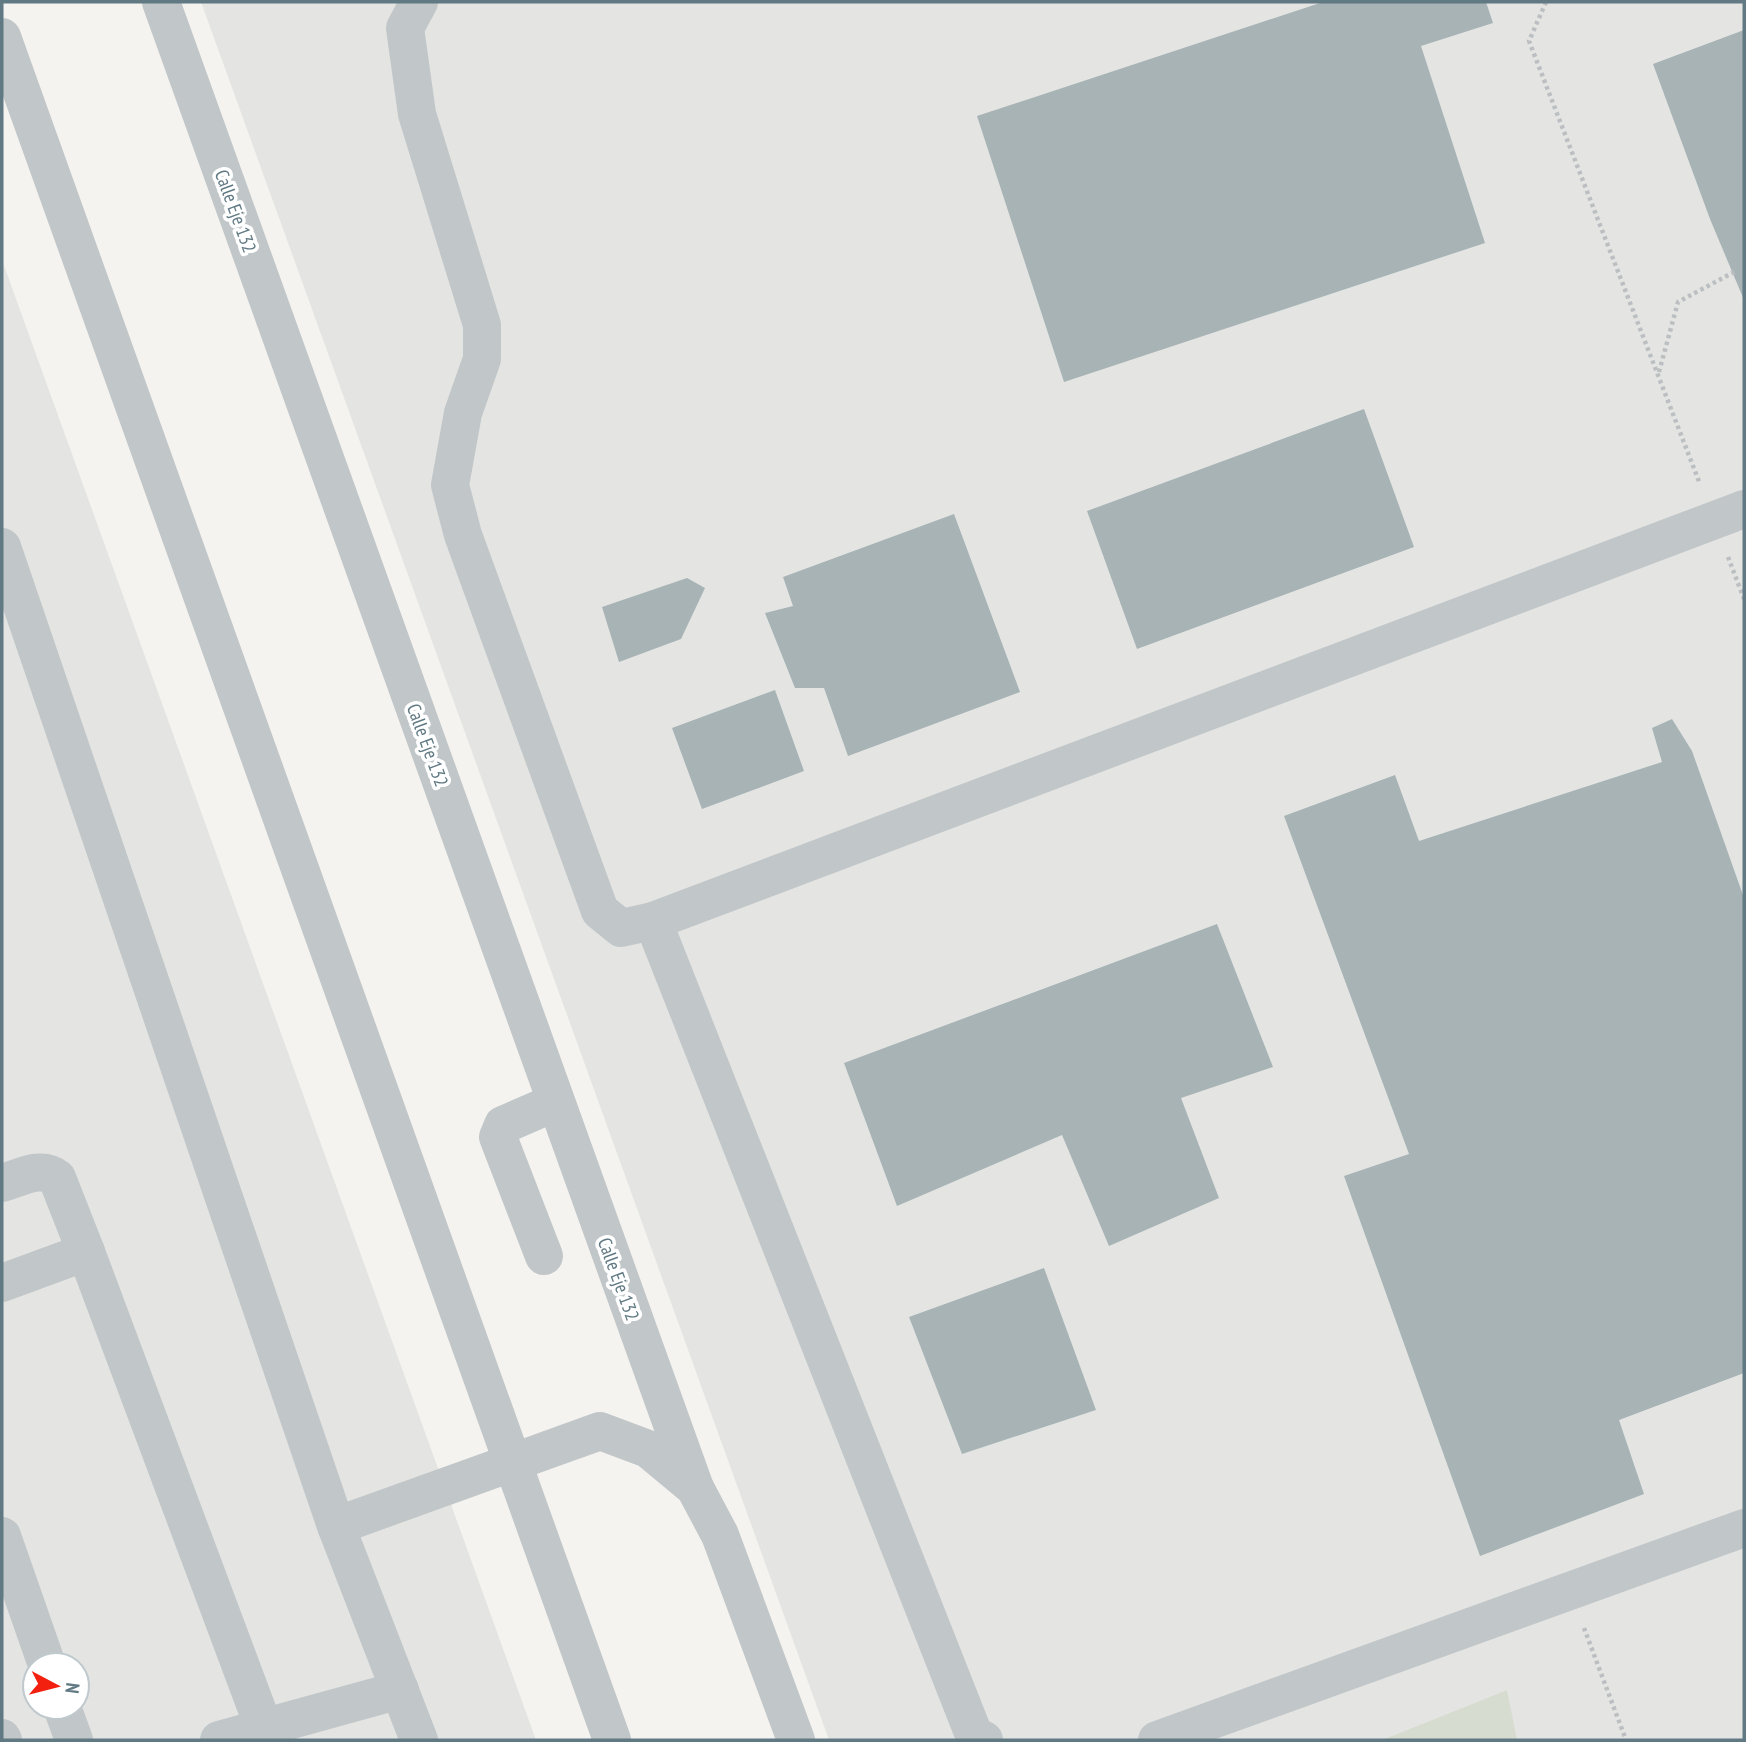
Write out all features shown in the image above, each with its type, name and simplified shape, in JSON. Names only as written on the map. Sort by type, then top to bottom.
[{"type":"street","name":"Calle Eje 132","points":[[161,2],[695,1488],[720,1535],[796,1740]]},
{"type":"street","points":[[419,2],[405,28],[417,114],[482,325],[482,359],[463,413],[450,485],[463,535],[600,911],[621,928],[653,921],[1729,514]]},
{"type":"street","points":[[2,37],[612,1740]]},
{"type":"street","points":[[2,547],[336,1526],[419,1740]]},
{"type":"street","points":[[653,921],[974,1735],[984,1740]]},
{"type":"street","points":[[544,1256],[498,1137],[503,1125],[556,1102]]},
{"type":"street","points":[[2,1183],[41,1171],[49,1172],[57,1178],[264,1728]]},
{"type":"street","points":[[2,1283],[86,1252]]},
{"type":"street","name":"Calle Eje 132","points":[[336,1526],[600,1431],[648,1449],[695,1488]]},
{"type":"street","points":[[1157,1740],[1744,1528]]},
{"type":"street","points":[[2,1536],[42,1651]]},
{"type":"street","points":[[219,1740],[400,1690]]},
{"type":"street","points":[[67,1721],[74,1740]]},
{"type":"path","points":[[1546,2],[1529,41],[1658,373],[1729,514],[1744,599]]},
{"type":"path","points":[[1658,373],[1678,302],[1734,272]]},
{"type":"path","points":[[1581,1620],[1626,1740]]},
{"type":"shaded area","points":[[201,2],[1744,2],[1744,1740],[829,1740]]},
{"type":"shaded area","points":[[2,260],[536,1740],[2,1740]]},
{"type":"shaded area","points":[[1507,1690],[1517,1740],[1382,1740]]},
{"type":"building","points":[[1323,2],[1486,2],[1493,23],[1421,46],[1485,243],[1064,382],[977,116]]},
{"type":"building","points":[[1744,30],[1744,300],[1710,219],[1653,64]]},
{"type":"building","points":[[1364,409],[1414,547],[1137,649],[1087,511]]},
{"type":"building","points":[[954,514],[1020,692],[848,756],[824,688],[795,688],[765,613],[793,606],[783,577]]},
{"type":"building","points":[[687,578],[705,588],[681,639],[619,662],[602,607]]},
{"type":"building","points":[[775,690],[804,771],[702,809],[672,728]]},
{"type":"building","points":[[1672,719],[1692,751],[1744,898],[1744,1373],[1619,1420],[1644,1494],[1480,1556],[1344,1176],[1409,1154],[1284,816],[1395,775],[1419,841],[1662,762],[1652,728]]},
{"type":"building","points":[[1217,924],[1273,1067],[1181,1098],[1219,1198],[1109,1246],[1062,1135],[897,1206],[844,1063]]},
{"type":"building","points":[[1044,1268],[1096,1410],[962,1454],[909,1317]]}]
